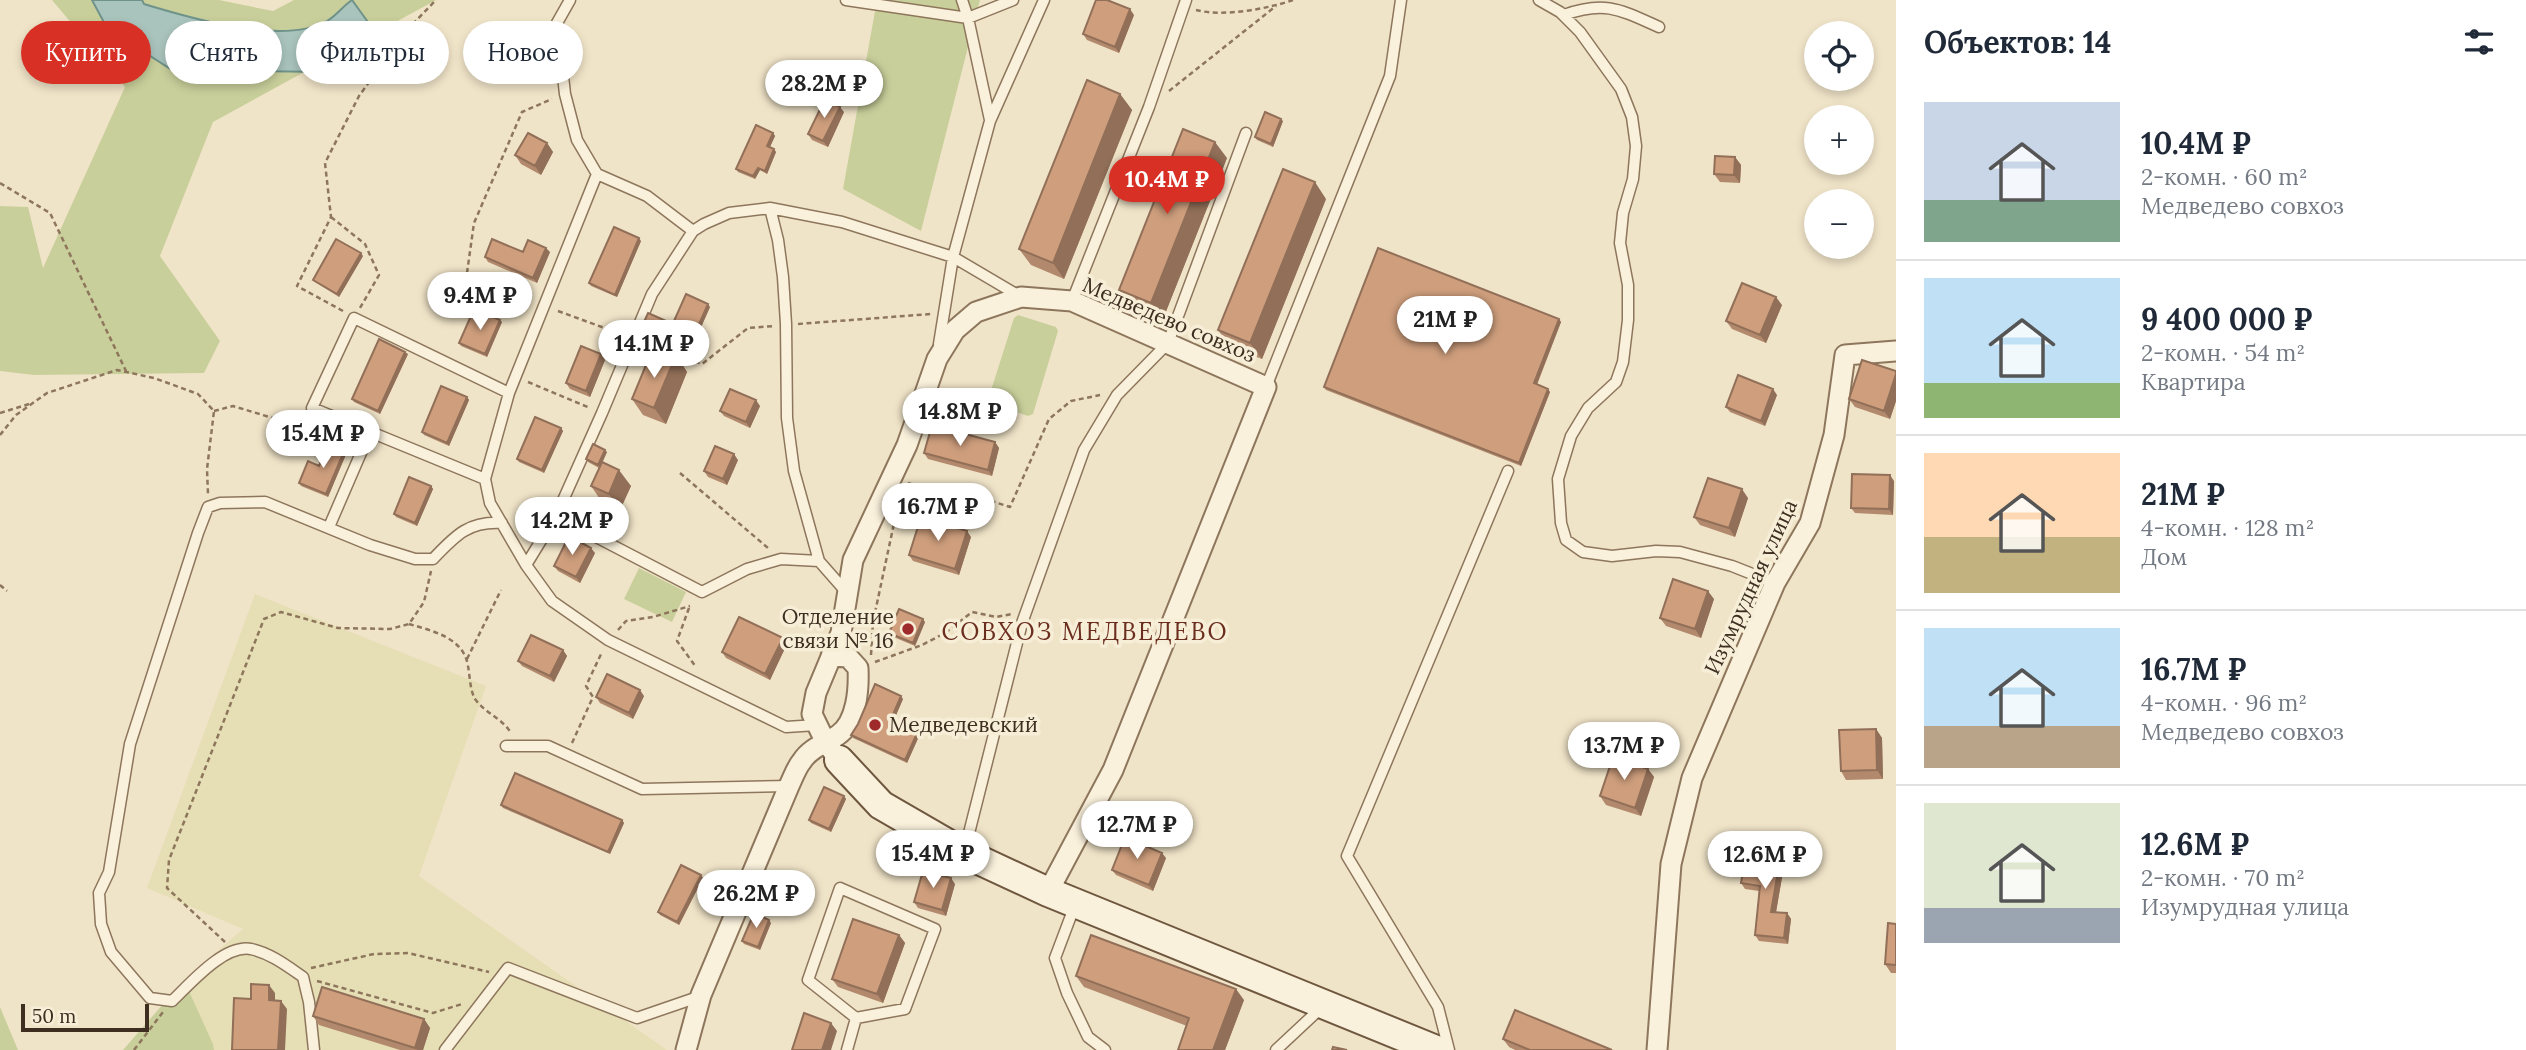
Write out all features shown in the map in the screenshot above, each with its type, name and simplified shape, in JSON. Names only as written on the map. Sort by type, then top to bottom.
[{"type":"street","name":"Медведево совхоз","points":[[827,742],[812,714],[816,694],[841,634],[853,560],[907,445],[937,359],[956,330],[976,312],[1021,297],[1072,301],[1266,387],[1113,770],[1048,892]]},
{"type":"street","name":"Изумрудная улица","points":[[1657,1050],[1671,864],[1692,778],[1775,583],[1810,523],[1834,435],[1846,355],[1896,351]]},
{"type":"street","points":[[687,1049],[701,995],[789,786],[803,759],[839,734],[851,718],[859,687],[859,668],[848,657],[831,656]]},
{"type":"street","points":[[827,742],[881,806],[964,853],[1048,892],[1436,1050]]},
{"type":"lane","points":[[570,0],[557,23],[565,94],[577,140],[597,174],[647,196],[693,231]]},
{"type":"lane","points":[[846,0],[968,18],[1013,0]]},
{"type":"lane","points":[[962,0],[990,121]]},
{"type":"lane","points":[[937,359],[953,257],[990,121],[1044,0]]},
{"type":"lane","points":[[1266,387],[1390,76],[1401,0]]},
{"type":"lane","points":[[1539,0],[1563,15],[1580,32],[1621,89],[1632,117],[1636,146],[1633,179],[1623,213],[1619,243],[1628,285],[1628,320],[1623,362],[1616,382],[1588,408],[1571,436],[1558,479],[1561,523],[1566,540],[1583,552],[1612,556],[1656,551],[1680,552],[1732,566],[1775,583]]},
{"type":"lane","points":[[1072,301],[1149,107],[1185,4]]},
{"type":"lane","points":[[1563,15],[1581,8],[1610,6],[1659,27]]},
{"type":"lane","points":[[964,853],[1026,611],[1084,450],[1117,395],[1168,343],[1246,133]]},
{"type":"lane","points":[[597,174],[509,393],[485,479],[489,503],[526,565],[552,601],[608,640],[786,727],[827,742]]},
{"type":"lane","points":[[769,208],[778,240],[786,324],[789,446],[819,561],[848,594]]},
{"type":"lane","points":[[526,565],[556,516],[603,413],[652,294],[693,231],[729,213],[769,208],[842,222],[953,257],[1021,297]]},
{"type":"lane","points":[[485,479],[312,408],[354,318],[509,393]]},
{"type":"lane","points":[[329,527],[370,432]]},
{"type":"lane","points":[[1449,1050],[1438,1007],[1347,856],[1507,471]]},
{"type":"lane","points":[[314,1050],[309,1002],[299,974],[278,960],[248,948],[223,955],[172,1001],[150,998],[111,952],[101,924],[99,893],[109,872],[130,744],[208,507],[220,503],[265,502],[370,545],[415,559],[433,559],[461,532],[483,522],[502,523]]},
{"type":"lane","points":[[556,516],[702,592],[747,569],[781,559],[819,561]]},
{"type":"lane","points":[[506,746],[548,746],[642,789],[789,786]]},
{"type":"lane","points":[[840,888],[935,929],[905,1009],[856,1018],[808,980],[840,888]]},
{"type":"lane","points":[[1076,903],[1055,958],[1067,993],[1088,1037],[1105,1050]]},
{"type":"lane","points":[[445,1050],[508,968],[637,1018],[701,995]]},
{"type":"lane","points":[[1276,1050],[1325,1004]]},
{"type":"lane","points":[[847,1050],[856,1018]]},
{"type":"path","points":[[331,217],[365,244],[379,275],[354,318],[297,286],[331,217],[325,163],[359,96],[407,30],[436,0]]},
{"type":"path","points":[[1185,4],[1210,14],[1276,6],[1293,0]]},
{"type":"path","points":[[1149,107],[1276,6]]},
{"type":"path","points":[[467,273],[474,223],[523,112],[565,94]]},
{"type":"path","points":[[0,183],[50,213],[126,371]]},
{"type":"path","points":[[545,306],[702,364],[748,328],[944,313]]},
{"type":"path","points":[[0,435],[16,415],[47,393],[117,370],[154,378],[198,394],[214,411]]},
{"type":"path","points":[[516,377],[603,413]]},
{"type":"path","points":[[893,477],[922,488],[963,492],[1010,507],[1049,419],[1071,401],[1105,394],[1117,395]]},
{"type":"path","points":[[0,413],[32,403]]},
{"type":"path","points":[[214,411],[233,406],[276,419],[320,412]]},
{"type":"path","points":[[208,507],[207,469],[214,411]]},
{"type":"path","points":[[680,473],[781,559]]},
{"type":"path","points":[[897,505],[873,622],[870,663],[922,645],[945,633],[972,612],[996,617],[1026,611]]},
{"type":"path","points":[[409,624],[424,602],[433,559]]},
{"type":"path","points":[[0,585],[7,591]]},
{"type":"path","points":[[467,659],[501,590]]},
{"type":"path","points":[[702,592],[690,606],[677,641],[702,674],[709,690]]},
{"type":"path","points":[[566,754],[593,697],[586,686],[608,640],[626,621],[653,617],[690,606]]},
{"type":"path","points":[[235,952],[167,888],[169,860],[264,619],[281,612],[338,628],[390,629],[409,624],[452,639],[467,659],[473,695],[486,713],[507,726],[518,746]]},
{"type":"path","points":[[299,974],[374,954],[408,953],[503,975]]},
{"type":"path","points":[[299,974],[433,1013],[483,1000]]},
{"type":"path","points":[[134,1050],[172,1001]]},
{"type":"shaded area","points":[[255,594],[486,686],[419,876],[667,1050],[214,1050],[184,980],[243,929],[147,888]]},
{"type":"green space","points":[[52,0],[219,0],[273,11],[294,0],[436,0],[398,21],[296,21],[296,77],[213,122],[160,256],[220,341],[204,373],[34,375],[0,371],[0,206],[28,207],[43,268],[125,87],[122,84],[151,84],[151,21],[70,21]]},
{"type":"green space","points":[[877,0],[980,0],[921,231],[843,189]]},
{"type":"green space","points":[[1018,315],[1056,327],[1058,331],[1033,414],[1028,416],[991,404],[988,400],[1014,318]]},
{"type":"green space","points":[[639,568],[686,592],[672,622],[624,599]]},
{"type":"green space","points":[[184,980],[214,1050],[123,1050]]},
{"type":"green space","points":[[0,1007],[18,1050],[0,1050]]},
{"type":"water","points":[[92,0],[142,0],[144,4],[207,21],[165,21],[165,65],[151,56],[151,21],[103,21]]},
{"type":"water","points":[[352,0],[367,21],[327,21],[333,16]]},
{"type":"water","points":[[296,30],[296,72],[282,71],[282,31]]},
{"type":"building","points":[[1096,0],[1107,0],[1130,9],[1115,47],[1083,34]]},
{"type":"building","points":[[1087,80],[1120,94],[1053,263],[1019,249]]},
{"type":"building","points":[[825,99],[840,107],[823,141],[808,134]]},
{"type":"building","points":[[1265,112],[1281,119],[1271,144],[1255,137]]},
{"type":"building","points":[[756,125],[773,133],[767,146],[774,149],[765,171],[758,168],[753,176],[736,169]]},
{"type":"building","points":[[1183,129],[1215,142],[1151,303],[1119,290]]},
{"type":"building","points":[[528,133],[547,143],[535,166],[515,155]]},
{"type":"building","points":[[1715,156],[1735,157],[1734,175],[1714,174]]},
{"type":"building","points":[[1283,169],[1315,182],[1250,343],[1218,330]]},
{"type":"building","points":[[614,227],[639,238],[615,295],[589,283]]},
{"type":"building","points":[[336,239],[361,253],[337,294],[313,280]]},
{"type":"building","points":[[492,239],[523,252],[528,240],[546,248],[533,278],[485,257]]},
{"type":"building","points":[[1378,248],[1559,319],[1534,383],[1548,389],[1519,463],[1324,387]]},
{"type":"building","points":[[1742,283],[1776,297],[1760,335],[1726,321]]},
{"type":"building","points":[[686,294],[708,304],[696,331],[674,321]]},
{"type":"building","points":[[474,309],[500,320],[485,354],[459,343]]},
{"type":"building","points":[[648,313],[682,328],[674,346],[640,331]]},
{"type":"building","points":[[379,339],[405,352],[378,411],[352,399]]},
{"type":"building","points":[[581,346],[601,354],[586,391],[566,383]]},
{"type":"building","points":[[663,350],[676,355],[654,408],[632,399],[648,360],[657,364]]},
{"type":"building","points":[[1862,360],[1896,371],[1884,411],[1849,399]]},
{"type":"building","points":[[1738,375],[1773,389],[1761,421],[1726,407]]},
{"type":"building","points":[[441,386],[467,397],[447,443],[422,432]]},
{"type":"building","points":[[730,389],[756,400],[746,422],[720,411]]},
{"type":"building","points":[[535,417],[561,428],[542,470],[517,459]]},
{"type":"building","points":[[932,425],[995,442],[988,470],[924,453]]},
{"type":"building","points":[[329,442],[345,449],[326,494],[299,483],[308,461],[319,466]]},
{"type":"building","points":[[593,444],[605,450],[598,465],[586,459]]},
{"type":"building","points":[[715,446],[734,454],[723,479],[704,471]]},
{"type":"building","points":[[602,462],[619,470],[609,494],[591,486]]},
{"type":"building","points":[[1852,474],[1890,475],[1889,509],[1851,508]]},
{"type":"building","points":[[409,477],[431,486],[415,523],[394,514]]},
{"type":"building","points":[[1708,478],[1742,489],[1729,528],[1694,517]]},
{"type":"building","points":[[921,517],[967,531],[955,569],[909,555]]},
{"type":"building","points":[[569,536],[591,548],[576,577],[554,566]]},
{"type":"building","points":[[1673,579],[1708,591],[1695,629],[1660,618]]},
{"type":"building","name":"Отделение связи № 16","points":[[899,609],[923,619],[913,643],[889,633]]},
{"type":"building","points":[[739,617],[783,638],[765,674],[722,652]]},
{"type":"building","points":[[531,635],[563,650],[550,676],[518,661]]},
{"type":"building","points":[[607,674],[640,690],[629,713],[596,697]]},
{"type":"building","points":[[875,684],[901,696],[891,719],[918,731],[905,760],[851,735]]},
{"type":"building","points":[[1876,729],[1877,770],[1841,771],[1839,730]]},
{"type":"building","points":[[1613,757],[1648,769],[1635,808],[1600,796]]},
{"type":"building","points":[[515,773],[622,820],[608,852],[501,805]]},
{"type":"building","points":[[824,787],[844,796],[829,829],[809,820]]},
{"type":"building","points":[[1125,837],[1162,853],[1149,885],[1112,870]]},
{"type":"building","points":[[1747,848],[1781,854],[1771,912],[1787,913],[1784,938],[1755,935],[1760,886],[1741,883]]},
{"type":"building","points":[[681,865],[701,875],[677,922],[658,912]]},
{"type":"building","points":[[923,871],[951,878],[942,910],[914,902]]},
{"type":"building","points":[[754,913],[769,920],[758,947],[742,941]]},
{"type":"building","points":[[853,919],[899,935],[877,994],[832,979]]},
{"type":"building","points":[[1888,923],[1896,924],[1896,965],[1885,964]]},
{"type":"building","points":[[1091,935],[1236,989],[1213,1050],[1178,1050],[1189,1018],[1076,976]]},
{"type":"building","points":[[251,984],[269,985],[269,1000],[281,1001],[278,1050],[232,1050],[234,998],[251,999]]},
{"type":"building","points":[[322,987],[424,1019],[415,1048],[313,1016]]},
{"type":"building","points":[[1515,1010],[1612,1050],[1530,1050],[1503,1039]]},
{"type":"building","points":[[804,1013],[831,1023],[822,1050],[792,1050]]},
{"type":"place","name":"Отделение связи № 16","points":[[908,629]]},
{"type":"place","name":"Медведевский","points":[[875,725]]},
{"type":"district","name":"СОВХОЗ МЕДВЕДЕВО","points":[[1085,632]]}]
